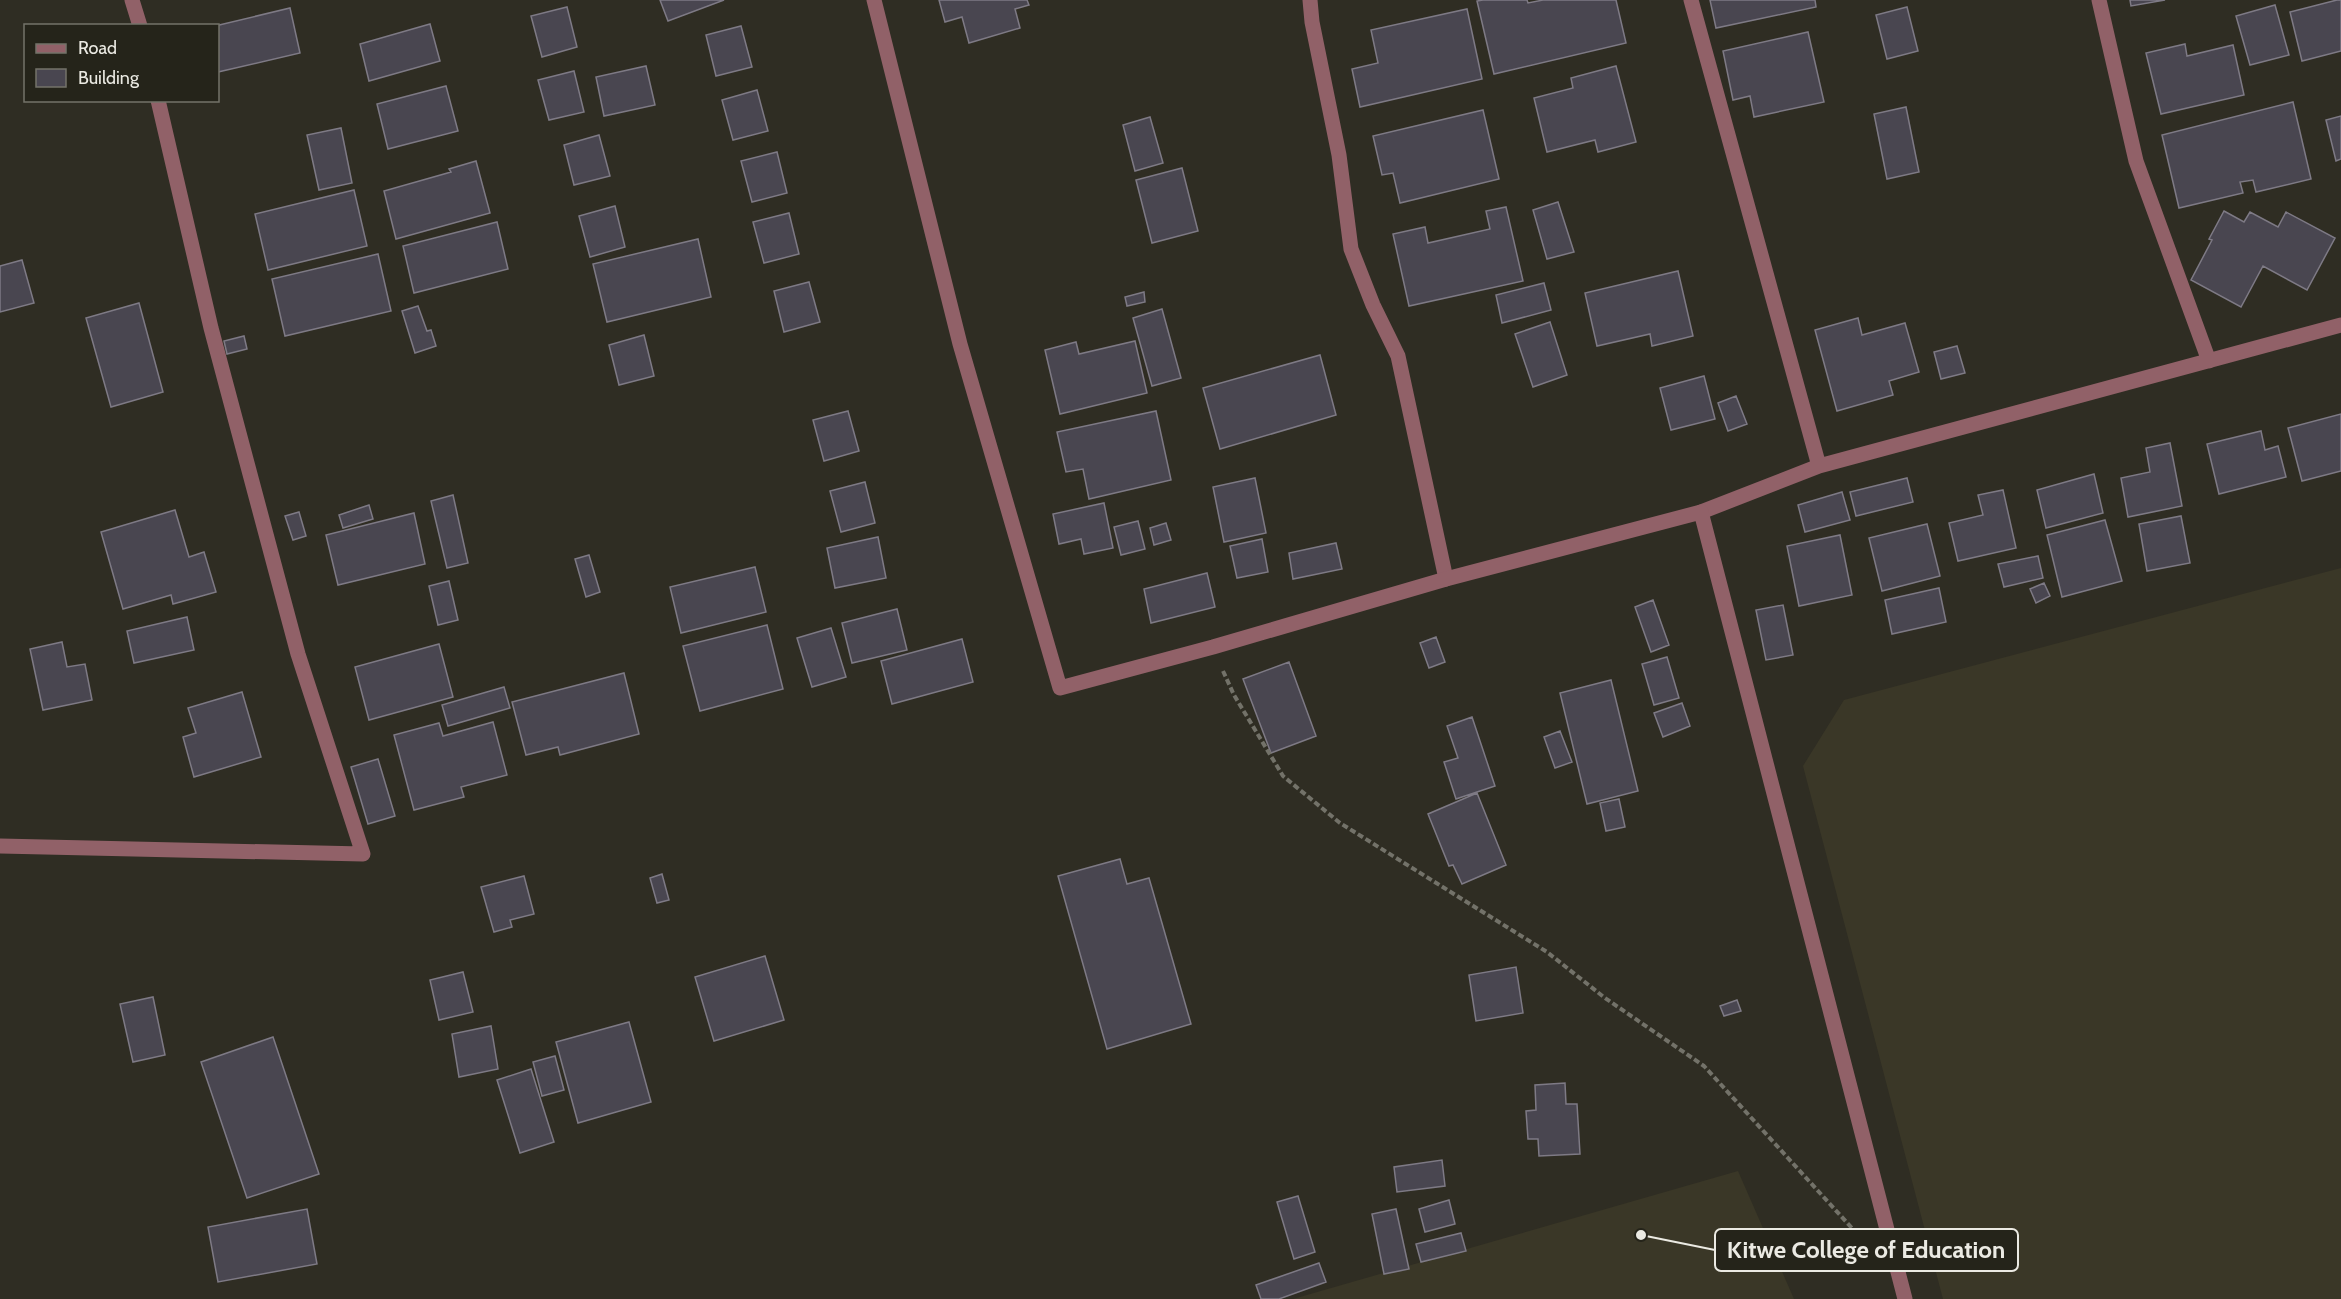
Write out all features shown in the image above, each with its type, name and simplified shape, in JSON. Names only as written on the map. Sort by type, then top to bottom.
[{"type":"street","points":[[132,0],[139,24]]},
{"type":"street","points":[[874,0],[960,344],[1060,688],[1213,647],[1446,579],[1701,512],[1819,466],[2341,325]]},
{"type":"street","points":[[1310,0],[1312,22],[1339,155],[1351,249],[1373,305],[1398,356],[1446,579]]},
{"type":"street","points":[[1691,0],[1819,466]]},
{"type":"street","points":[[2099,0],[2136,161],[2209,361]]},
{"type":"street","points":[[0,846],[363,854],[292,631],[210,328],[158,102]]},
{"type":"street","points":[[1701,512],[1905,1299]]},
{"type":"path","points":[[1213,647],[1234,695],[1283,776],[1341,823],[1547,952],[1605,998],[1704,1066],[1868,1246]]},
{"type":"shaded area","points":[[2341,568],[2341,1299],[1943,1299],[1803,766],[1844,700]]},
{"type":"shaded area","points":[[1738,1171],[1794,1299],[1293,1299]]},
{"type":"building","points":[[660,0],[724,0],[668,21]]},
{"type":"building","points":[[939,0],[1027,0],[1029,5],[1015,9],[1020,28],[969,43],[962,17],[945,22]]},
{"type":"building","points":[[1527,0],[1528,3],[1543,0],[1616,0],[1626,43],[1494,74],[1477,1]]},
{"type":"building","points":[[1710,0],[1815,0],[1816,7],[1716,28]]},
{"type":"building","points":[[2130,0],[2165,0],[2131,6]]},
{"type":"building","points":[[2341,0],[2341,51],[2302,61],[2290,12]]},
{"type":"building","points":[[2275,5],[2289,55],[2250,65],[2236,16]]},
{"type":"building","points":[[567,7],[577,47],[542,57],[531,16]]},
{"type":"building","points":[[1907,7],[1918,51],[1887,59],[1876,15]]},
{"type":"building","points":[[290,8],[300,53],[219,72],[219,25]]},
{"type":"building","points":[[1467,9],[1482,79],[1360,107],[1352,69],[1378,63],[1371,30]]},
{"type":"building","points":[[430,24],[440,61],[369,81],[360,44]]},
{"type":"building","points":[[741,26],[752,67],[716,76],[706,35]]},
{"type":"building","points":[[1808,32],[1824,102],[1754,117],[1750,96],[1733,100],[1723,51]]},
{"type":"building","points":[[2185,44],[2187,56],[2233,45],[2244,95],[2161,114],[2146,53]]},
{"type":"building","points":[[646,66],[655,105],[604,116],[596,77]]},
{"type":"building","points":[[1616,66],[1636,142],[1598,152],[1595,140],[1547,152],[1534,98],[1573,88],[1571,78]]},
{"type":"building","points":[[574,71],[584,112],[549,120],[538,80]]},
{"type":"building","points":[[446,86],[458,131],[388,149],[377,104]]},
{"type":"building","points":[[757,90],[768,131],[733,140],[722,100]]},
{"type":"building","points":[[2293,102],[2311,179],[2256,192],[2253,180],[2240,182],[2243,193],[2179,208],[2162,135]]},
{"type":"building","points":[[1906,107],[1919,172],[1887,179],[1874,114]]},
{"type":"building","points":[[1483,110],[1499,179],[1400,203],[1393,173],[1382,175],[1373,136]]},
{"type":"building","points":[[2341,116],[2341,159],[2336,161],[2326,120]]},
{"type":"building","points":[[1150,117],[1163,163],[1135,171],[1123,125]]},
{"type":"building","points":[[341,128],[352,183],[319,190],[307,135]]},
{"type":"building","points":[[599,135],[610,176],[574,185],[564,145]]},
{"type":"building","points":[[777,152],[787,193],[752,202],[741,161]]},
{"type":"building","points":[[476,161],[490,213],[396,239],[384,191],[451,172],[449,169]]},
{"type":"building","points":[[1182,168],[1198,231],[1152,243],[1136,180]]},
{"type":"building","points":[[354,190],[367,246],[268,270],[255,214]]},
{"type":"building","points":[[1558,202],[1574,252],[1547,259],[1533,210]]},
{"type":"building","points":[[615,206],[625,247],[590,257],[579,216]]},
{"type":"building","points":[[1506,207],[1523,281],[1409,306],[1393,234],[1425,227],[1428,243],[1490,229],[1486,211]]},
{"type":"building","points":[[2224,211],[2244,222],[2250,212],[2278,227],[2286,212],[2335,238],[2307,290],[2263,266],[2241,307],[2191,280]]},
{"type":"building","points":[[789,213],[799,254],[764,263],[753,222]]},
{"type":"building","points":[[497,222],[508,269],[414,293],[403,246]]},
{"type":"building","points":[[698,239],[711,297],[607,322],[593,264]]},
{"type":"building","points":[[378,254],[391,311],[285,336],[272,279]]},
{"type":"building","points":[[22,260],[34,303],[0,312],[0,266]]},
{"type":"building","points":[[1678,271],[1693,336],[1652,346],[1650,334],[1597,346],[1585,293]]},
{"type":"building","points":[[809,282],[820,322],[784,332],[774,291]]},
{"type":"building","points":[[1544,283],[1551,310],[1502,323],[1496,295]]},
{"type":"building","points":[[1144,292],[1145,302],[1127,306],[1125,297]]},
{"type":"building","points":[[139,303],[163,392],[111,407],[86,318]]},
{"type":"building","points":[[418,306],[427,331],[431,330],[436,346],[415,353],[402,311]]},
{"type":"building","points":[[1162,309],[1181,378],[1152,386],[1133,318]]},
{"type":"building","points":[[1858,318],[1862,335],[1905,323],[1919,372],[1889,381],[1893,395],[1837,411],[1815,330]]},
{"type":"building","points":[[1550,322],[1567,375],[1533,387],[1515,334]]},
{"type":"building","points":[[644,335],[654,376],[619,385],[609,345]]},
{"type":"building","points":[[244,336],[247,349],[227,354],[224,341]]},
{"type":"building","points":[[1135,341],[1147,393],[1060,414],[1045,350],[1076,342],[1079,354]]},
{"type":"building","points":[[1957,346],[1965,373],[1941,379],[1934,352]]},
{"type":"building","points":[[1320,355],[1336,415],[1220,449],[1203,388]]},
{"type":"building","points":[[1704,376],[1715,419],[1671,430],[1660,388]]},
{"type":"building","points":[[1736,396],[1747,424],[1728,431],[1718,403]]},
{"type":"building","points":[[848,411],[859,451],[824,461],[813,420]]},
{"type":"building","points":[[1156,411],[1171,480],[1089,499],[1083,469],[1066,472],[1057,432]]},
{"type":"building","points":[[2341,414],[2341,471],[2302,481],[2288,428]]},
{"type":"building","points":[[2261,431],[2265,450],[2278,446],[2286,477],[2219,494],[2207,444]]},
{"type":"building","points":[[2170,443],[2182,506],[2128,517],[2121,478],[2150,472],[2146,448]]},
{"type":"building","points":[[2094,474],[2103,513],[2046,528],[2037,490]]},
{"type":"building","points":[[1255,478],[1266,533],[1224,542],[1213,487]]},
{"type":"building","points":[[1907,478],[1913,502],[1856,516],[1850,492]]},
{"type":"building","points":[[865,482],[875,523],[841,532],[830,491]]},
{"type":"building","points":[[2003,490],[2016,548],[1958,561],[1949,523],[1983,515],[1978,495]]},
{"type":"building","points":[[1842,492],[1850,520],[1805,532],[1798,505]]},
{"type":"building","points":[[453,495],[468,563],[447,568],[431,501]]},
{"type":"building","points":[[1104,503],[1113,548],[1084,554],[1081,539],[1059,544],[1053,514]]},
{"type":"building","points":[[369,505],[373,519],[343,528],[339,515]]},
{"type":"building","points":[[175,510],[189,557],[204,552],[216,592],[173,604],[171,595],[123,609],[101,532]]},
{"type":"building","points":[[299,512],[306,536],[293,540],[285,516]]},
{"type":"building","points":[[414,513],[425,564],[338,585],[326,535]]},
{"type":"building","points":[[2181,516],[2190,563],[2147,571],[2139,524]]},
{"type":"building","points":[[2105,520],[2122,581],[2062,597],[2047,535]]},
{"type":"building","points":[[1138,521],[1145,549],[1121,555],[1114,527]]},
{"type":"building","points":[[1166,523],[1171,540],[1154,545],[1150,528]]},
{"type":"building","points":[[1927,524],[1940,576],[1882,591],[1869,538]]},
{"type":"building","points":[[1840,535],[1852,595],[1799,606],[1787,546]]},
{"type":"building","points":[[878,537],[886,578],[835,588],[827,548]]},
{"type":"building","points":[[1262,539],[1268,572],[1237,578],[1230,546]]},
{"type":"building","points":[[1336,543],[1342,569],[1293,579],[1289,553]]},
{"type":"building","points":[[589,555],[600,592],[586,597],[575,559]]},
{"type":"building","points":[[2038,556],[2043,578],[2004,587],[1998,564]]},
{"type":"building","points":[[755,567],[766,612],[681,633],[670,587]]},
{"type":"building","points":[[1207,573],[1215,607],[1151,623],[1144,589]]},
{"type":"building","points":[[449,581],[458,620],[438,625],[429,586]]},
{"type":"building","points":[[2044,583],[2050,596],[2036,603],[2030,589]]},
{"type":"building","points":[[1939,588],[1946,622],[1892,634],[1885,600]]},
{"type":"building","points":[[1653,600],[1669,645],[1651,652],[1635,607]]},
{"type":"building","points":[[1783,605],[1793,655],[1766,660],[1756,610]]},
{"type":"building","points":[[897,609],[907,650],[852,663],[842,623]]},
{"type":"building","points":[[187,617],[194,650],[134,663],[127,631]]},
{"type":"building","points":[[767,625],[783,689],[700,711],[683,646]]},
{"type":"building","points":[[831,628],[846,677],[812,687],[797,638]]},
{"type":"building","points":[[1436,637],[1445,662],[1429,668],[1420,643]]},
{"type":"building","points":[[962,639],[973,682],[892,704],[881,661]]},
{"type":"building","points":[[62,642],[67,667],[85,664],[92,700],[43,710],[30,649]]},
{"type":"building","points":[[439,644],[453,697],[369,720],[355,667]]},
{"type":"building","points":[[1667,657],[1679,698],[1654,705],[1642,664]]},
{"type":"building","points":[[1289,662],[1316,736],[1271,753],[1243,679]]},
{"type":"building","points":[[624,673],[639,734],[560,755],[558,747],[526,755],[512,702]]},
{"type":"building","points":[[1611,680],[1638,791],[1587,804],[1560,693]]},
{"type":"building","points":[[504,687],[510,708],[448,726],[442,705]]},
{"type":"building","points":[[242,692],[261,757],[194,777],[183,737],[196,733],[188,708]]},
{"type":"building","points":[[1682,703],[1690,726],[1663,737],[1654,713]]},
{"type":"building","points":[[1472,717],[1495,786],[1456,799],[1444,762],[1458,758],[1447,726]]},
{"type":"building","points":[[493,722],[507,775],[461,787],[464,797],[414,810],[394,735],[439,723],[443,736]]},
{"type":"building","points":[[1560,731],[1572,762],[1555,768],[1544,737]]},
{"type":"building","points":[[378,759],[395,816],[368,824],[351,767]]},
{"type":"building","points":[[1477,793],[1506,865],[1462,884],[1453,865],[1449,866],[1428,814]]},
{"type":"building","points":[[1619,799],[1625,827],[1606,831],[1600,803]]},
{"type":"building","points":[[1120,859],[1127,884],[1149,878],[1191,1024],[1107,1049],[1058,876]]},
{"type":"building","points":[[662,874],[669,900],[657,903],[650,878]]},
{"type":"building","points":[[524,876],[534,914],[510,920],[512,927],[494,932],[481,887]]},
{"type":"building","points":[[765,956],[784,1020],[714,1041],[695,977]]},
{"type":"building","points":[[1516,967],[1523,1013],[1476,1021],[1469,975]]},
{"type":"building","points":[[463,972],[473,1012],[439,1020],[430,980]]},
{"type":"building","points":[[153,997],[165,1055],[133,1062],[120,1004]]},
{"type":"building","points":[[1737,1000],[1741,1011],[1724,1016],[1720,1006]]},
{"type":"building","points":[[629,1022],[651,1102],[578,1123],[556,1042]]},
{"type":"building","points":[[491,1026],[498,1069],[459,1077],[452,1034]]},
{"type":"building","points":[[273,1037],[319,1174],[247,1198],[201,1062]]},
{"type":"building","points":[[555,1056],[564,1090],[542,1096],[533,1062]]},
{"type":"building","points":[[531,1069],[554,1142],[520,1153],[497,1080]]},
{"type":"building","points":[[1565,1083],[1566,1104],[1577,1104],[1580,1154],[1539,1156],[1538,1139],[1528,1139],[1526,1111],[1536,1110],[1535,1085]]},
{"type":"building","points":[[1442,1160],[1445,1186],[1397,1192],[1394,1167]]},
{"type":"building","points":[[1298,1196],[1315,1252],[1294,1259],[1277,1202]]},
{"type":"building","points":[[1449,1200],[1455,1224],[1425,1232],[1419,1209]]},
{"type":"building","points":[[307,1209],[317,1264],[218,1282],[208,1227]]},
{"type":"building","points":[[1396,1209],[1409,1269],[1384,1274],[1372,1214]]},
{"type":"building","points":[[1461,1233],[1466,1251],[1421,1262],[1416,1244]]},
{"type":"building","points":[[1319,1263],[1326,1282],[1279,1299],[1261,1299],[1256,1285]]},
{"type":"place","name":"Kitwe College of Education","points":[[1641,1235]]}]
